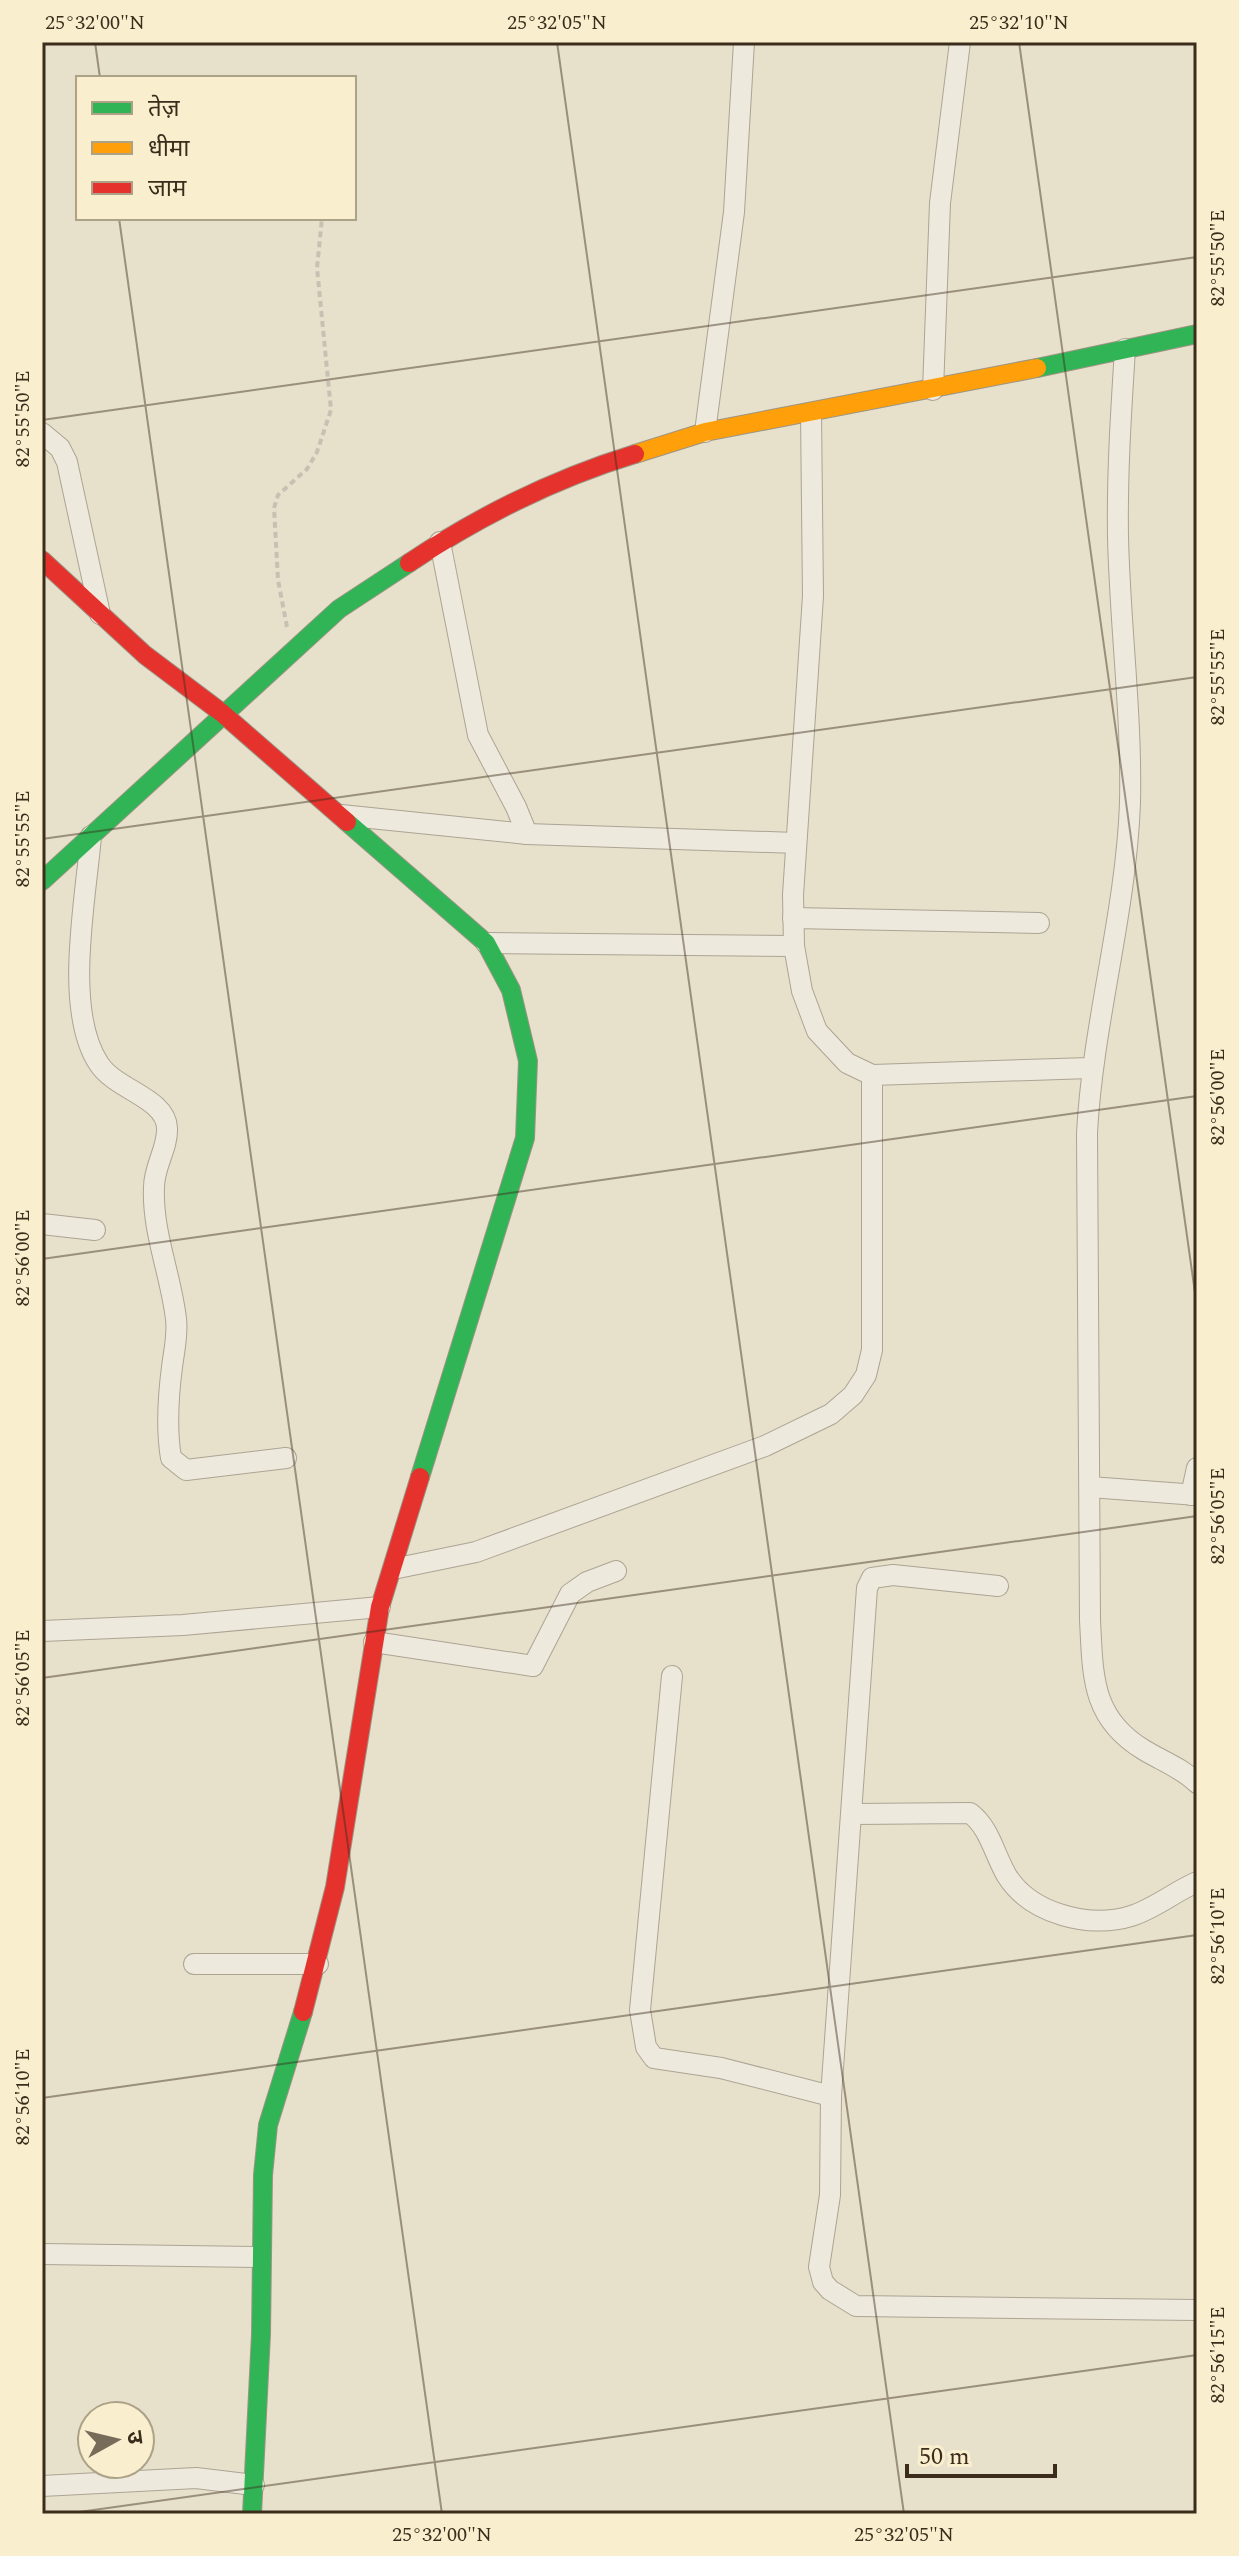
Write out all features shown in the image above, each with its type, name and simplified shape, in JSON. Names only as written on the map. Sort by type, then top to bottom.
[{"type":"street","points":[[705,432],[734,212],[744,42]]},
{"type":"street","points":[[933,390],[940,203],[960,42]]},
{"type":"street","points":[[42,881],[339,609],[440,542],[536,492],[627,456],[705,432],[933,390],[1197,334]]},
{"type":"street","points":[[1125,349],[1118,538],[1130,735],[1130,804],[1115,932],[1090,1068],[1087,1133],[1090,1620],[1093,1672],[1100,1705],[1117,1731],[1186,1772],[1197,1783]]},
{"type":"street","points":[[811,413],[813,596],[793,918],[794,946],[802,991],[817,1031],[847,1063],[872,1075],[1090,1068]]},
{"type":"street","points":[[42,433],[60,448],[67,462],[100,614]]},
{"type":"street","points":[[440,542],[478,735],[527,834]]},
{"type":"street","points":[[42,560],[145,655],[222,713],[486,943],[507,975],[522,1016],[531,1095],[525,1138],[380,1607],[335,1887],[318,1964],[268,2125],[252,2514]]},
{"type":"street","points":[[341,815],[527,834],[796,843]]},
{"type":"street","points":[[91,836],[80,974],[82,1015],[98,1063],[115,1083],[154,1104],[165,1114],[167,1128],[154,1184],[164,1265],[176,1318],[168,1407],[171,1458],[186,1470],[286,1458]]},
{"type":"street","points":[[793,918],[1039,923]]},
{"type":"street","points":[[486,943],[794,946]]},
{"type":"street","points":[[393,1569],[476,1552],[765,1446],[831,1414],[853,1395],[866,1375],[872,1350],[872,1075]]},
{"type":"street","points":[[42,1224],[95,1230]]},
{"type":"street","points":[[1090,1487],[1194,1495],[1197,1468]]},
{"type":"street","points":[[374,1642],[533,1666],[570,1594],[587,1582],[616,1571]]},
{"type":"street","points":[[998,1586],[893,1575],[872,1578],[867,1588],[854,1814],[831,2096],[830,2195],[819,2267],[823,2282],[842,2300],[856,2306],[1197,2310]]},
{"type":"street","points":[[42,1631],[183,1625],[380,1607]]},
{"type":"street","points":[[672,1676],[640,2010],[646,2047],[654,2058],[668,2063],[721,2068],[831,2096]]},
{"type":"street","points":[[854,1814],[970,1813],[982,1822],[1009,1878],[1037,1903],[1067,1917],[1100,1921],[1131,1916],[1197,1882]]},
{"type":"street","points":[[194,1964],[318,1964]]},
{"type":"street","points":[[42,2254],[261,2257]]},
{"type":"street","points":[[42,2486],[196,2478],[254,2485]]},
{"type":"path","points":[[295,648],[283,614],[274,508],[278,495],[307,469],[317,452],[331,410],[317,268],[322,220]]},
{"type":"traffic: fast","points":[[1037,368],[1197,334]]},
{"type":"traffic: fast","points":[[42,881],[339,609],[409,563]]},
{"type":"traffic: fast","points":[[347,822],[486,943],[511,990],[528,1061],[525,1138],[420,1477]]},
{"type":"traffic: fast","points":[[252,2514],[261,2334],[263,2175],[268,2125],[303,2012]]},
{"type":"traffic: slow","points":[[635,454],[705,432],[1037,368]]},
{"type":"traffic: jam","points":[[409,563],[518,500],[635,454]]},
{"type":"traffic: jam","points":[[42,560],[145,655],[222,713],[347,822]]},
{"type":"traffic: jam","points":[[303,2012],[335,1887],[380,1607],[420,1477]]}]
